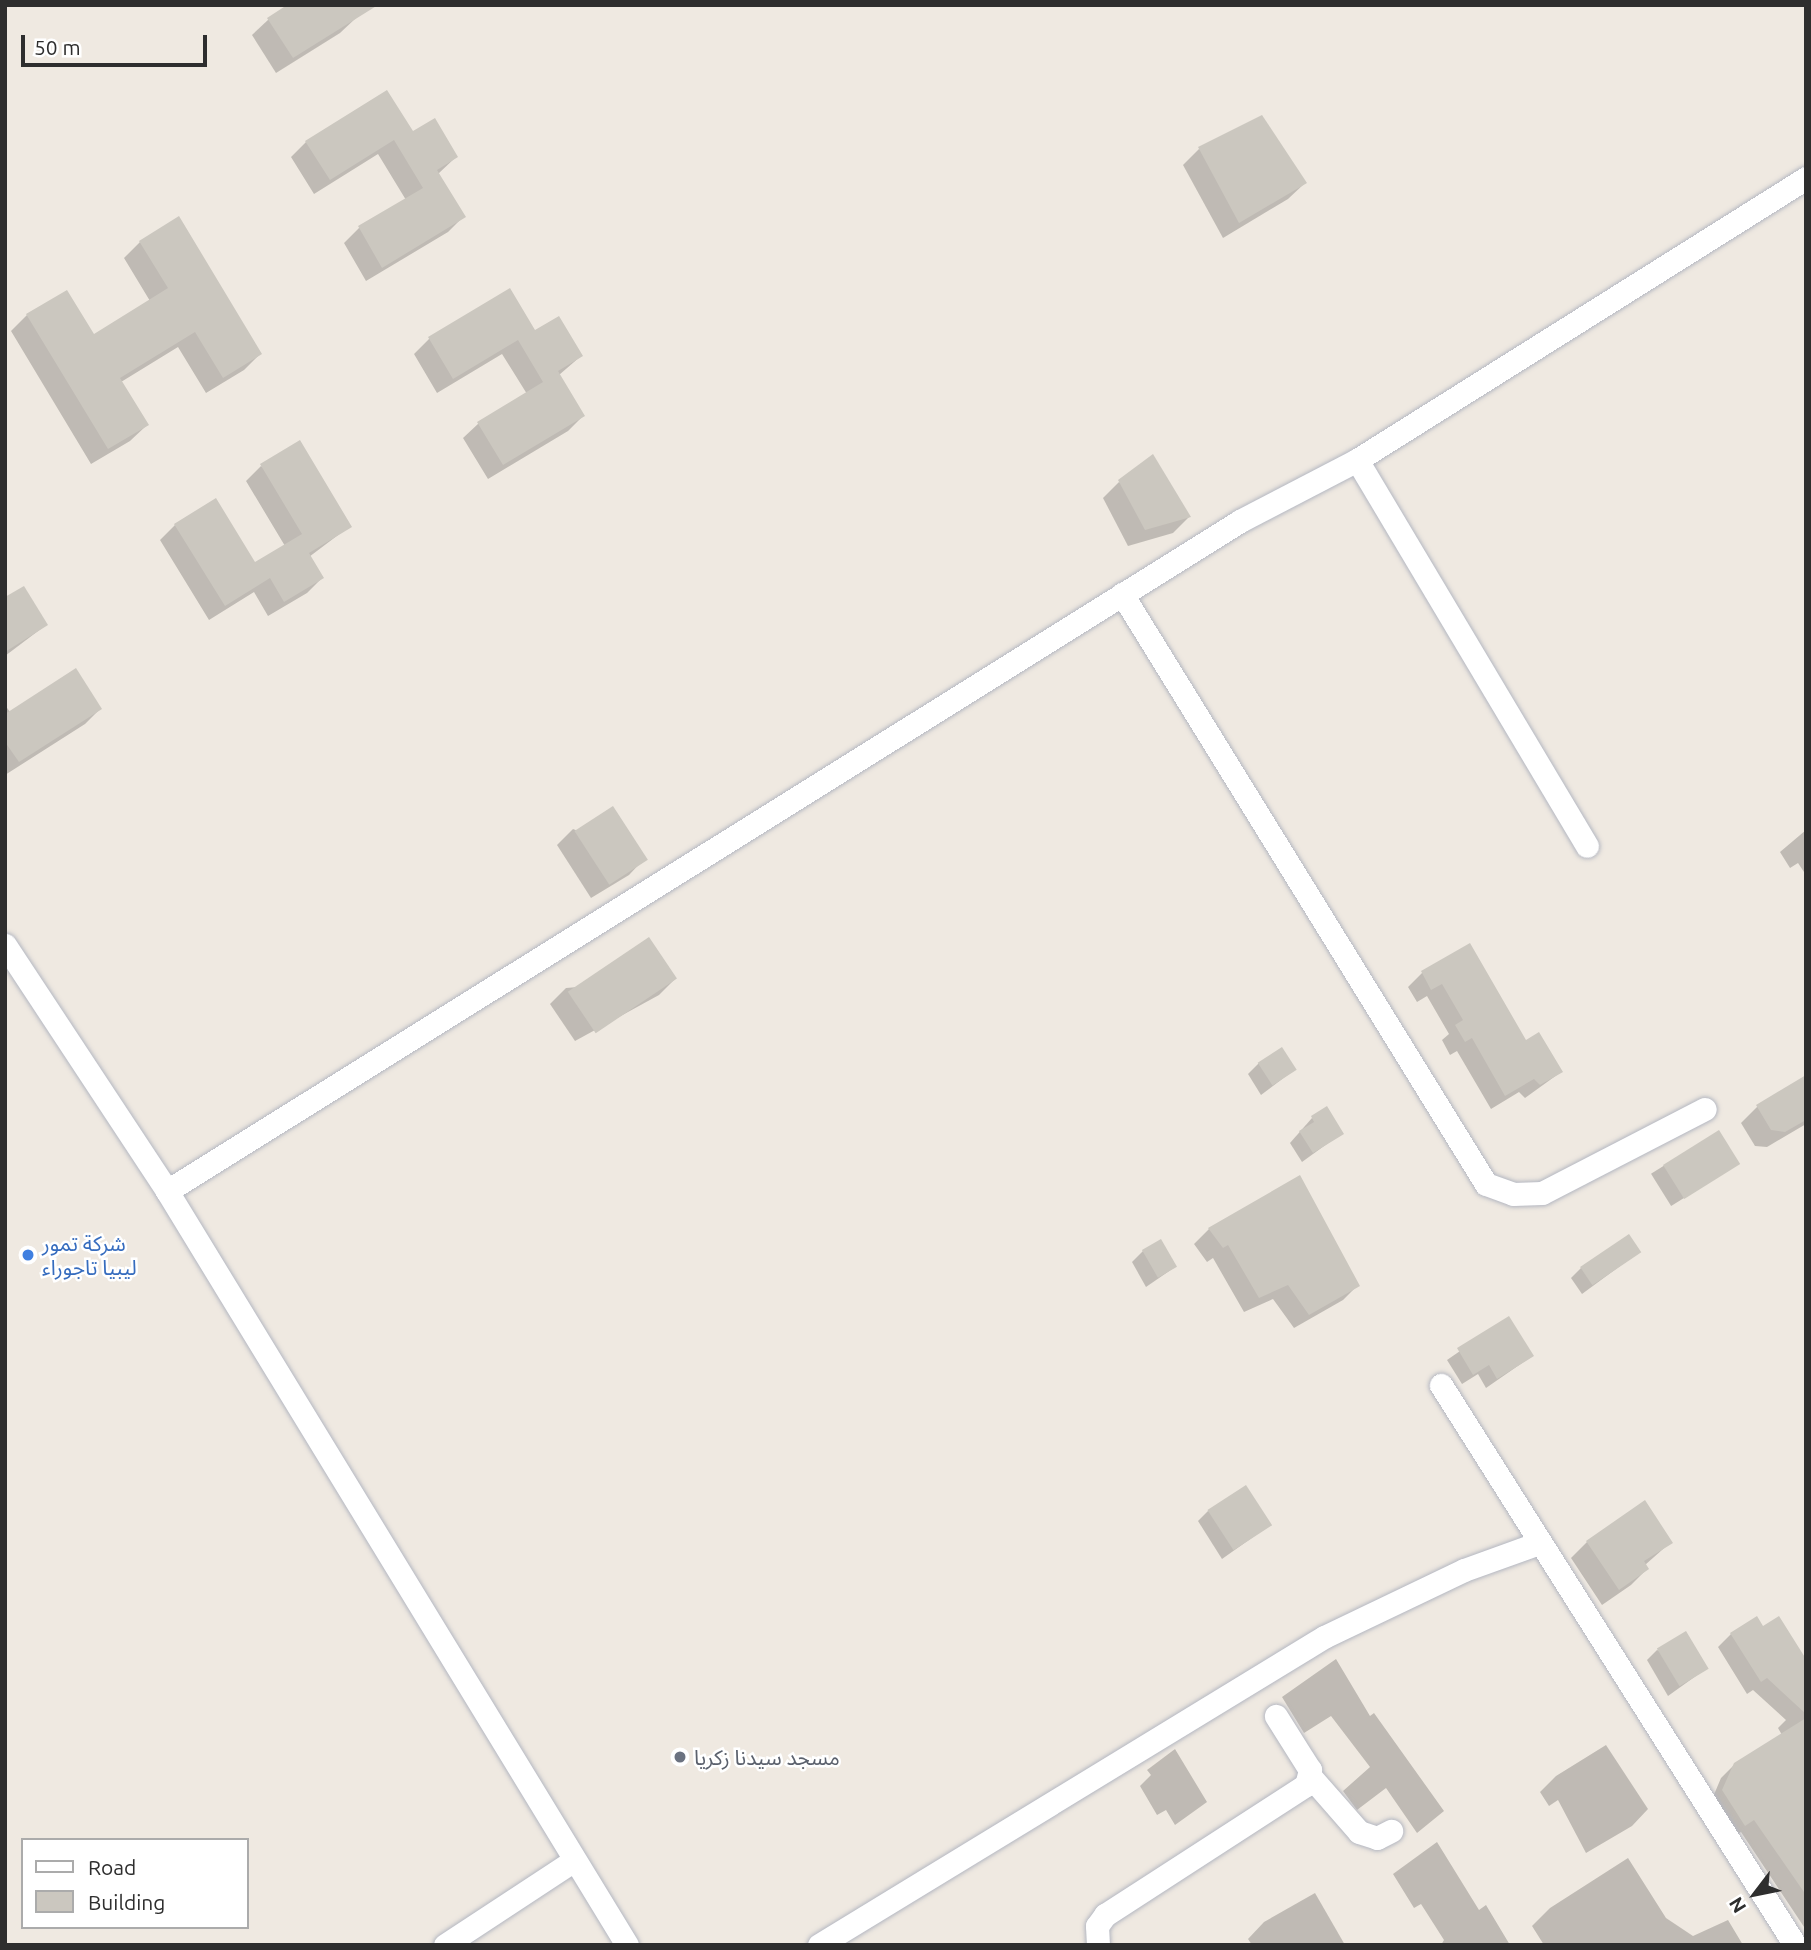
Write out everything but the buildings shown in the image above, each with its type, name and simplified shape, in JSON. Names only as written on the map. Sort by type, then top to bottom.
[{"type":"street","points":[[167,1191],[1240,521],[1357,460],[1806,178]]},
{"type":"street","points":[[1357,460],[1587,845]]},
{"type":"street","points":[[1122,594],[1486,1184],[1513,1194],[1542,1193],[1705,1109]]},
{"type":"street","points":[[5,945],[167,1191],[573,1861],[627,1945]]},
{"type":"street","points":[[1441,1385],[1795,1945]]},
{"type":"street","points":[[819,1945],[1324,1637],[1465,1570],[1539,1542]]},
{"type":"street","points":[[1276,1716],[1310,1776],[1359,1832],[1377,1838],[1391,1831]]},
{"type":"street","points":[[1098,1945],[1097,1926],[1105,1914],[1306,1785],[1310,1776]]},
{"type":"street","points":[[444,1945],[573,1861]]},
{"type":"place","name":"شركة تمور ليبيا تاجوراء","points":[[28,1255]]},
{"type":"place","name":"مسجد سيدنا زكريا","points":[[680,1757]]}]
